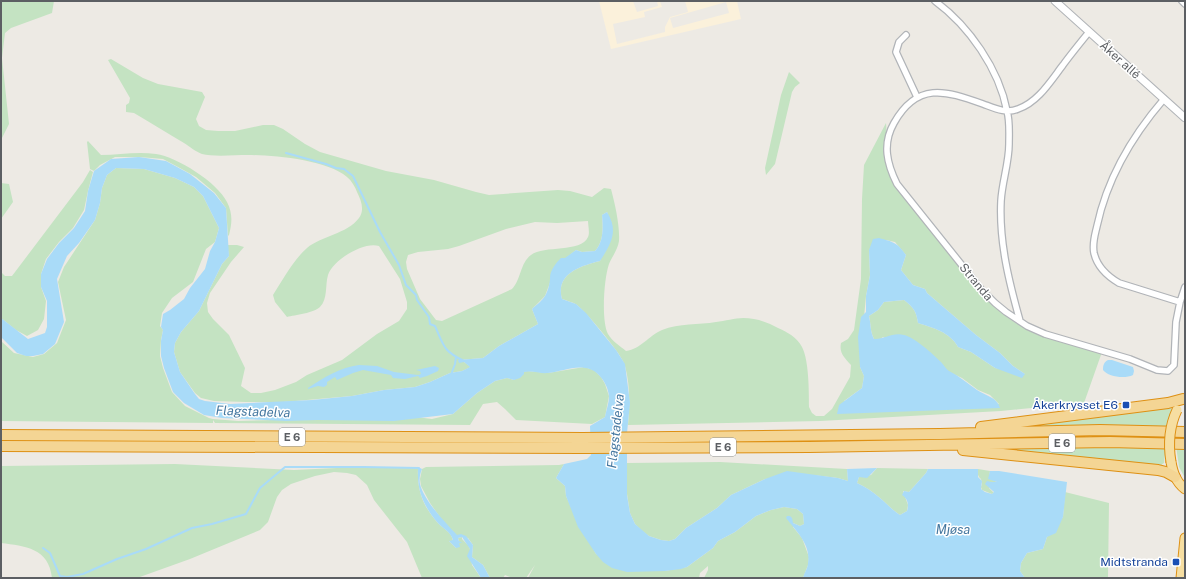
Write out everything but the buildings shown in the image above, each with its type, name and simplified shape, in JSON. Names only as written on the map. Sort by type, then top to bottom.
[{"type":"highway","points":[[1184,398],[1176,410],[1169,437],[1174,477],[1185,490]]},
{"type":"highway","name":"E 6","points":[[940,434],[956,430],[1021,421],[1168,403],[1184,398]]},
{"type":"highway","name":"E 6","points":[[636,443],[1100,430],[1185,432]]},
{"type":"highway","name":"E 6","points":[[1,435],[583,443]]},
{"type":"highway","name":"E 6","points":[[1,446],[583,443],[940,445],[1103,442],[1185,444]]},
{"type":"highway","name":"E 6","points":[[940,445],[975,451],[1158,470],[1166,472],[1174,477]]},
{"type":"highway","points":[[1181,578],[1185,538]]},
{"type":"street","points":[[935,1],[952,15],[973,40],[985,58],[997,78],[1008,112],[1009,145],[1002,190],[1002,230],[1008,277],[1020,321]]},
{"type":"street","name":"Åker allé","points":[[1055,1],[1185,118]]},
{"type":"street","points":[[1182,1],[1185,4]]},
{"type":"street","points":[[906,35],[899,42],[896,52],[917,97],[932,94],[955,95],[1008,112],[1026,106],[1039,95],[1089,32]]},
{"type":"street","name":"Stranda","points":[[917,97],[904,108],[892,126],[886,147],[892,174],[897,184],[981,289],[995,304],[1027,326],[1045,334],[1130,359],[1161,371],[1168,371],[1174,365],[1175,334],[1180,302]]},
{"type":"street","points":[[1164,99],[1138,132],[1114,176],[1102,208],[1093,243],[1094,252],[1099,264],[1105,272],[1119,283],[1180,302],[1185,287]]},
{"type":"shaded area","points":[[599,1],[633,1],[637,12],[658,6],[657,1],[660,1],[662,7],[644,12],[645,17],[613,24],[617,44],[665,32],[665,27],[670,17],[688,12],[685,1],[737,1],[741,19],[611,49]],"holes":[[[726,2],[729,13],[673,28],[670,18]]]},
{"type":"green space","points":[[1,1],[54,1],[52,13],[11,28],[5,33],[2,58],[9,124],[2,138],[1,132]]},
{"type":"green space","points":[[111,59],[143,78],[158,84],[202,92],[205,97],[196,119],[199,126],[206,130],[235,131],[263,125],[274,125],[320,152],[386,171],[434,180],[489,195],[558,190],[570,191],[592,197],[604,188],[611,189],[617,215],[619,241],[607,270],[604,320],[608,334],[612,339],[626,351],[636,348],[662,330],[675,326],[740,318],[748,318],[766,322],[792,335],[802,347],[806,360],[809,385],[809,407],[812,413],[816,416],[824,416],[832,409],[850,377],[851,365],[843,355],[841,343],[848,339],[854,330],[861,279],[864,165],[886,123],[884,153],[886,165],[892,181],[935,237],[982,294],[1010,319],[1030,331],[1102,352],[1084,403],[1001,411],[820,421],[628,425],[629,387],[623,361],[604,334],[582,309],[572,302],[562,299],[561,290],[562,283],[571,272],[600,261],[612,226],[607,212],[602,215],[602,234],[600,243],[595,251],[582,252],[576,250],[565,259],[551,280],[545,296],[532,309],[538,324],[499,346],[483,358],[459,360],[471,367],[462,371],[450,373],[415,387],[384,390],[352,396],[284,402],[214,401],[201,398],[195,393],[180,372],[174,352],[175,343],[181,332],[199,311],[222,264],[229,256],[227,245],[244,247],[231,262],[210,293],[207,303],[208,312],[229,335],[245,368],[241,386],[251,393],[261,393],[275,390],[296,382],[307,375],[342,360],[377,334],[399,321],[407,309],[407,302],[400,279],[379,246],[365,246],[342,258],[331,269],[327,279],[323,304],[320,307],[309,312],[287,317],[275,302],[273,295],[293,264],[307,248],[319,240],[348,228],[361,215],[361,202],[352,182],[338,171],[327,166],[285,157],[248,155],[224,156],[200,153],[134,113],[126,112],[126,105],[129,103],[130,98],[108,60]],"holes":[[[588,221],[589,235],[584,242],[578,245],[544,250],[531,255],[527,258],[512,289],[442,321],[436,320],[420,299],[407,269],[406,262],[408,255],[418,252],[448,249],[506,229],[535,222],[557,223]],[[886,240],[895,242],[906,255],[901,270],[913,285],[925,289],[927,293],[976,335],[1000,353],[1013,366],[1025,374],[995,368],[971,352],[958,347],[946,334],[918,323],[914,310],[904,300],[884,302],[878,310],[869,316],[871,331],[874,339],[879,340],[883,337],[962,378],[978,390],[990,395],[999,404],[844,401],[862,388],[864,376],[860,367],[860,360],[866,296],[870,275],[869,250]]]},
{"type":"green space","points":[[789,72],[800,83],[792,92],[775,164],[766,175],[765,168],[781,95]]},
{"type":"green space","points":[[88,141],[101,155],[135,153],[156,154],[175,160],[196,172],[215,186],[227,202],[231,218],[229,235],[228,236],[226,208],[215,193],[196,177],[163,159],[139,157],[115,157],[100,165],[94,171],[90,169]]},
{"type":"green space","points":[[116,168],[144,169],[175,178],[194,187],[203,196],[219,228],[215,242],[206,249],[193,282],[172,298],[162,313],[160,326],[163,330],[160,356],[172,392],[185,406],[209,418],[238,421],[312,419],[344,420],[416,417],[432,419],[453,414],[477,393],[495,381],[507,378],[514,380],[527,371],[548,373],[584,367],[594,370],[605,384],[609,396],[605,417],[592,424],[516,420],[497,402],[483,404],[470,425],[215,423],[213,420],[213,423],[1,421],[1,341],[14,353],[33,357],[44,354],[57,343],[66,320],[58,282],[64,267],[95,220],[100,203],[102,188],[107,175]]},
{"type":"green space","points":[[90,170],[93,172],[84,210],[73,228],[59,242],[46,259],[41,274],[41,287],[46,301],[44,319],[38,330],[27,336],[16,330],[1,318],[1,272],[5,276],[12,276],[83,182]]},
{"type":"green space","points":[[1,183],[9,184],[13,202],[1,219]]},
{"type":"green space","points":[[1171,406],[1172,410],[1167,426],[1001,427]]},
{"type":"green space","points":[[1176,446],[1185,447],[1185,478],[1179,467]]},
{"type":"green space","points":[[1165,447],[1164,463],[1160,466],[992,449]]},
{"type":"green space","points":[[720,462],[847,469],[848,481],[838,478],[813,475],[765,479],[731,495],[717,508],[686,528],[675,539],[669,541],[649,536],[635,524],[630,513],[627,494],[627,463]]},
{"type":"green space","points":[[175,464],[294,470],[414,467],[418,469],[420,491],[428,510],[437,522],[451,535],[453,541],[449,541],[456,548],[459,541],[458,538],[462,537],[470,549],[472,565],[481,578],[422,578],[407,542],[374,500],[367,485],[356,475],[334,472],[315,476],[291,484],[282,490],[277,497],[268,522],[260,530],[190,559],[137,578],[52,578],[50,568],[46,560],[34,550],[27,547],[1,543],[1,466]]},
{"type":"green space","points":[[564,464],[556,478],[565,486],[566,496],[571,507],[596,554],[636,571],[665,571],[687,567],[713,548],[718,541],[735,532],[756,516],[784,507],[797,509],[803,514],[804,524],[800,526],[793,523],[793,527],[802,538],[809,557],[808,565],[803,578],[704,578],[708,570],[708,566],[700,573],[699,578],[528,578],[535,565],[526,578],[513,578],[505,575],[503,578],[490,578],[483,565],[472,557],[473,545],[468,538],[457,536],[442,520],[430,503],[421,486],[420,479],[422,469],[426,467]]},
{"type":"green space","points":[[877,468],[928,469],[909,492],[903,491],[908,505],[907,511],[900,515],[872,492],[857,483],[859,477],[871,475]]},
{"type":"green space","points":[[978,469],[990,471],[989,478],[997,482],[989,482],[989,488],[994,493],[992,494],[982,490],[981,479],[978,476]]},
{"type":"green space","points":[[1065,492],[1109,503],[1108,578],[1025,578],[1020,571],[1021,563],[1027,553],[1043,549],[1047,537],[1063,517]]},
{"type":"water","points":[[139,157],[166,161],[190,174],[214,193],[226,208],[229,256],[222,264],[199,311],[181,332],[175,343],[174,352],[180,372],[199,399],[230,404],[312,400],[352,396],[384,390],[415,387],[450,373],[462,371],[470,367],[464,362],[459,363],[458,360],[483,358],[499,346],[538,324],[532,309],[546,294],[551,272],[557,262],[561,258],[565,258],[576,250],[582,252],[595,251],[600,243],[603,229],[602,215],[607,212],[613,225],[613,231],[610,243],[604,255],[600,261],[577,269],[566,277],[562,283],[562,299],[576,304],[586,313],[616,350],[625,364],[630,403],[627,433],[627,495],[630,513],[635,524],[649,536],[669,541],[675,539],[686,528],[717,508],[731,495],[765,479],[787,471],[838,478],[848,481],[847,469],[877,468],[867,478],[859,477],[857,483],[872,492],[900,515],[908,509],[907,500],[902,495],[904,491],[909,492],[928,469],[978,469],[978,477],[982,481],[981,489],[992,494],[994,492],[985,484],[987,481],[997,482],[988,479],[990,471],[999,471],[1067,482],[1063,517],[1056,533],[1047,537],[1043,549],[1027,553],[1021,563],[1020,571],[1025,578],[803,578],[808,565],[807,550],[799,534],[786,518],[787,516],[790,516],[793,523],[800,526],[804,524],[803,514],[797,509],[784,507],[756,516],[735,532],[718,541],[713,548],[687,567],[665,571],[627,572],[612,568],[603,562],[596,554],[578,527],[566,496],[565,486],[556,478],[564,464],[587,459],[591,455],[590,426],[605,417],[609,399],[607,387],[602,378],[590,369],[576,368],[545,373],[524,372],[520,378],[514,380],[507,378],[495,381],[477,393],[453,414],[394,421],[286,421],[222,418],[204,415],[184,403],[173,392],[161,356],[163,330],[161,327],[163,314],[184,299],[190,288],[205,269],[219,228],[203,196],[194,187],[175,178],[144,169],[116,168],[107,175],[102,188],[100,203],[95,220],[79,243],[67,256],[57,279],[64,322],[55,344],[43,354],[26,356],[17,353],[1,337],[1,318],[28,339],[45,333],[47,327],[47,301],[41,287],[41,274],[47,259],[59,243],[74,228],[85,211],[88,191],[94,171],[111,159]]},
{"type":"water","points":[[879,238],[894,243],[900,247],[906,255],[901,270],[913,285],[925,289],[927,293],[976,335],[1000,353],[1013,366],[1025,374],[1022,378],[995,368],[971,352],[958,347],[946,334],[918,323],[914,310],[904,300],[884,302],[878,310],[869,316],[871,331],[874,339],[900,334],[908,336],[923,346],[949,371],[960,377],[977,390],[994,399],[999,404],[1000,408],[837,414],[839,405],[862,388],[864,376],[860,367],[858,337],[861,317],[866,312],[866,296],[870,275],[869,250],[873,239]]},
{"type":"water","points":[[1108,360],[1133,367],[1133,375],[1117,377],[1105,372],[1103,367]]},
{"type":"water","points":[[352,366],[377,366],[394,372],[418,375],[421,374],[420,371],[416,370],[435,366],[439,368],[438,371],[427,376],[420,378],[418,376],[405,379],[393,378],[391,375],[363,370],[337,380],[335,377],[327,382],[327,385],[324,387],[318,386],[308,389],[332,374]]},
{"type":"water","points":[[418,469],[422,469],[420,484],[422,491],[436,511],[457,535],[461,534],[466,536],[473,545],[472,557],[483,565],[490,578],[481,578],[467,556],[470,549],[462,537],[458,538],[462,543],[459,543],[460,547],[456,548],[449,541],[453,540],[452,537],[437,522],[428,510],[420,491]]},
{"type":"waterway","points":[[286,153],[344,169],[353,176],[380,232],[399,265],[406,285],[416,295],[417,300],[429,317],[430,324],[435,326],[448,351],[464,361]]},
{"type":"waterway","points":[[452,375],[456,357]]},
{"type":"waterway","points":[[43,548],[50,553],[60,576],[67,577],[83,574],[117,559],[146,549],[192,528],[246,514],[260,488],[285,467],[419,468],[419,470]]},
{"type":"place","name":"Åkerkrysset E6","points":[[1126,405]]},
{"type":"place","name":"Midtstranda","points":[[1176,562]]},
{"type":"water label","name":"Flagstadelva","points":[[253,411]]},
{"type":"water label","name":"Flagstadelva","points":[[615,431]]},
{"type":"water label","name":"Mjøsa","points":[[953,529]]}]
